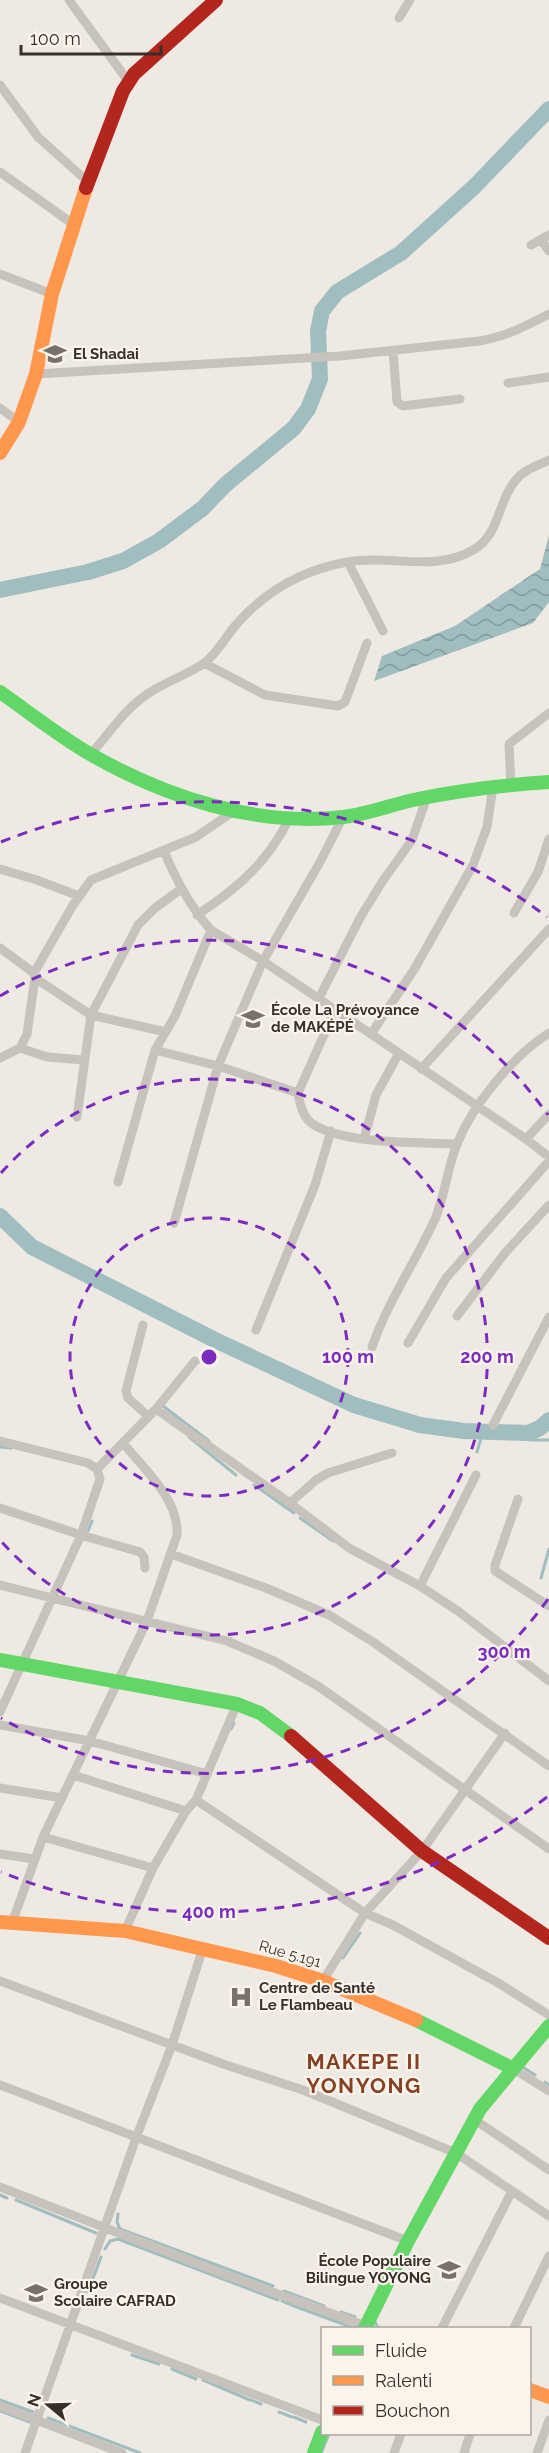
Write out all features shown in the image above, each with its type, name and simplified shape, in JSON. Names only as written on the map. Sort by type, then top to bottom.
[{"type":"street","points":[[69,0],[128,81]]},
{"type":"street","points":[[0,453],[19,422],[36,374],[52,294],[73,224],[87,181],[128,81],[216,0]]},
{"type":"street","points":[[399,18],[410,0]]},
{"type":"street","points":[[0,85],[38,137],[87,181]]},
{"type":"street","points":[[0,172],[73,224]]},
{"type":"street","points":[[531,245],[545,238],[549,252]]},
{"type":"street","points":[[0,274],[52,294]]},
{"type":"street","points":[[36,374],[339,357],[497,339],[549,314]]},
{"type":"street","points":[[393,351],[399,405],[460,399]]},
{"type":"street","points":[[508,383],[549,377]]},
{"type":"street","points":[[0,408],[19,422]]},
{"type":"street","points":[[90,755],[133,706],[147,694],[204,663],[249,610],[269,592],[292,580],[348,562],[432,562],[473,550],[487,540],[496,524],[508,492],[516,480],[527,470],[549,460]]},
{"type":"street","points":[[348,562],[383,630]]},
{"type":"street","points":[[204,663],[265,694],[338,706],[345,702],[367,643]]},
{"type":"street","points":[[0,692],[90,755],[161,787],[234,811],[290,817],[343,817],[427,797],[493,787],[549,782]]},
{"type":"street","points":[[511,785],[509,744],[549,713]]},
{"type":"street","points":[[371,1034],[415,968],[473,865],[487,827],[493,787]]},
{"type":"street","points":[[319,998],[360,918],[412,840],[427,797]]},
{"type":"street","points":[[0,1058],[20,1048],[27,1034],[35,976],[79,896],[92,880],[99,875],[196,837],[234,811]]},
{"type":"street","points":[[197,915],[233,890],[259,865],[275,846],[290,817]]},
{"type":"street","points":[[174,1223],[218,1066],[263,961],[343,817]]},
{"type":"street","points":[[514,913],[538,872],[549,839]]},
{"type":"street","points":[[164,851],[181,889],[197,915],[211,930],[319,998],[526,1139],[549,1159],[446,1278],[408,1343]]},
{"type":"street","points":[[0,869],[79,896]]},
{"type":"street","points":[[77,1117],[91,1015],[138,925],[155,908],[181,889]]},
{"type":"street","points":[[118,1182],[155,1050],[175,1016],[211,930]]},
{"type":"street","points":[[421,1069],[549,931]]},
{"type":"street","points":[[0,948],[91,1015],[166,1032]]},
{"type":"street","points":[[335,1010],[297,1093],[305,1116],[314,1125],[350,1138],[457,1144]]},
{"type":"street","points":[[372,1347],[385,1311],[435,1219],[457,1144],[478,1107],[514,1060],[549,1033]]},
{"type":"street","points":[[20,1048],[47,1057],[84,1059]]},
{"type":"street","points":[[155,1050],[218,1066],[297,1093]]},
{"type":"street","points":[[364,1138],[376,1095],[399,1053]]},
{"type":"street","points":[[526,1139],[549,1114]]},
{"type":"street","points":[[256,1330],[315,1185],[331,1131]]},
{"type":"street","points":[[457,1316],[505,1253],[549,1205]]},
{"type":"street","points":[[493,1425],[549,1317]]},
{"type":"street","points":[[143,1325],[126,1391],[128,1398],[148,1416]]},
{"type":"street","points":[[97,1469],[156,1409],[195,1361]]},
{"type":"street","points":[[156,1409],[350,1548],[420,1586],[458,1611],[549,1681]]},
{"type":"street","points":[[0,1441],[88,1463],[97,1469],[100,1479],[81,1535],[0,1712]]},
{"type":"street","points":[[6,1922],[43,1837],[147,1621],[171,1554],[177,1526],[172,1507],[159,1487],[123,1443]]},
{"type":"street","points":[[290,1503],[316,1480],[328,1473],[392,1453]]},
{"type":"street","points":[[420,1586],[476,1475]]},
{"type":"street","points":[[518,1499],[495,1565],[495,1571],[549,1606]]},
{"type":"street","points":[[0,1508],[140,1552],[144,1557],[145,1568]]},
{"type":"street","points":[[171,1554],[266,1587],[329,1615],[373,1642],[549,1766]]},
{"type":"street","points":[[0,1585],[226,1641],[274,1661],[318,1686],[549,1849]]},
{"type":"street","points":[[0,1660],[237,1704],[260,1713],[279,1725],[423,1851],[549,1938]]},
{"type":"street","points":[[125,1931],[153,1868],[186,1811],[196,1800],[237,1704]]},
{"type":"street","points":[[0,1725],[90,1742],[207,1773]]},
{"type":"street","points":[[323,1981],[365,1913],[423,1851],[505,1733]]},
{"type":"street","points":[[74,1775],[186,1811]]},
{"type":"street","points":[[0,1788],[62,1798]]},
{"type":"street","points":[[196,1800],[365,1913],[393,1925],[500,1983],[549,2015]]},
{"type":"street","points":[[43,1837],[153,1868]]},
{"type":"street","points":[[0,1854],[34,1859]]},
{"type":"street","name":"Rue 5.191","points":[[6,1922],[125,1931],[203,1947],[276,1966],[323,1981],[417,2020],[512,2068],[549,2091]]},
{"type":"street","points":[[26,2453],[136,2139],[172,2045],[203,1947]]},
{"type":"street","points":[[0,1981],[226,2065],[303,2090],[456,2153],[549,2217]]},
{"type":"street","points":[[368,2327],[408,2241],[475,2120],[512,2068],[549,2026]]},
{"type":"street","points":[[0,2085],[136,2139],[408,2241]]},
{"type":"street","points":[[475,2120],[549,2170]]},
{"type":"street","points":[[0,2187],[365,2327]]},
{"type":"street","points":[[443,2327],[512,2190]]},
{"type":"street","points":[[514,2327],[549,2256]]},
{"type":"street","points":[[0,2298],[321,2420]]},
{"type":"street","points":[[531,2390],[549,2397]]},
{"type":"street","points":[[0,2406],[122,2453]]},
{"type":"street","points":[[537,2453],[549,2420]]},
{"type":"street","points":[[314,2453],[321,2435]]},
{"type":"street","points":[[394,2453],[400,2435]]},
{"type":"street","points":[[464,2453],[469,2435]]},
{"type":"water","points":[[549,535],[549,602],[533,623],[374,681],[382,656],[455,626],[540,569]]},
{"type":"waterway","points":[[0,590],[88,572],[123,561],[159,541],[203,508],[225,485],[294,428],[308,409],[320,379],[318,331],[322,311],[337,292],[401,253],[474,187],[549,109]]},
{"type":"waterway","points":[[0,1216],[32,1247],[215,1340],[354,1405],[420,1425],[464,1431],[528,1433],[540,1428],[549,1420]]},
{"type":"waterway","points":[[196,1364],[214,1348],[215,1340]]},
{"type":"waterway","points":[[163,1406],[209,1441]]},
{"type":"waterway","points":[[477,1452],[483,1431]]},
{"type":"waterway","points":[[520,1433],[530,1440],[549,1440]]},
{"type":"waterway","points":[[189,1437],[236,1475]]},
{"type":"waterway","points":[[0,1447],[11,1448]]},
{"type":"waterway","points":[[254,1485],[294,1513]]},
{"type":"waterway","points":[[300,1518],[333,1541]]},
{"type":"waterway","points":[[88,1531],[92,1521]]},
{"type":"waterway","points":[[541,1578],[549,1549]]},
{"type":"waterway","points":[[231,1729],[234,1723]]},
{"type":"waterway","points":[[343,1958],[360,1933]]},
{"type":"waterway","points":[[524,2068],[535,2075]]},
{"type":"waterway","points":[[545,2082],[549,2085]]},
{"type":"waterway","points":[[0,2195],[7,2198]]},
{"type":"waterway","points":[[16,2200],[96,2233]]},
{"type":"waterway","points":[[118,2214],[117,2222],[120,2229],[273,2286]]},
{"type":"waterway","points":[[105,2249],[110,2241],[118,2239],[278,2300]]},
{"type":"waterway","points":[[88,2292],[101,2257]]},
{"type":"waterway","points":[[284,2291],[324,2306]]},
{"type":"waterway","points":[[282,2301],[292,2305]]},
{"type":"waterway","points":[[294,2306],[343,2324]]},
{"type":"waterway","points":[[341,2312],[355,2317]]},
{"type":"waterway","points":[[375,2322],[378,2327]]},
{"type":"waterway","points":[[345,2325],[351,2327]]},
{"type":"waterway","points":[[132,2355],[159,2364]]},
{"type":"waterway","points":[[172,2369],[196,2379]]},
{"type":"waterway","points":[[203,2380],[250,2400]]},
{"type":"waterway","points":[[0,2400],[33,2412]]},
{"type":"waterway","points":[[251,2400],[261,2404]]},
{"type":"waterway","points":[[0,2411],[30,2422]]},
{"type":"waterway","points":[[279,2412],[292,2417]]},
{"type":"waterway","points":[[294,2417],[306,2422]]},
{"type":"waterway","points":[[48,2418],[140,2453]]},
{"type":"waterway","points":[[321,2453],[329,2435]]},
{"type":"traffic: fast","points":[[0,692],[67,740],[119,769],[180,795],[244,813],[310,819],[343,817],[450,793],[549,782]]},
{"type":"traffic: fast","points":[[0,1660],[237,1704],[260,1713],[291,1736]]},
{"type":"traffic: fast","points":[[416,2020],[512,2068]]},
{"type":"traffic: fast","points":[[365,2327],[408,2241],[480,2109],[549,2026]]},
{"type":"traffic: fast","points":[[314,2453],[321,2435]]},
{"type":"traffic: slow","points":[[0,453],[19,422],[36,374],[52,294],[86,188]]},
{"type":"traffic: slow","points":[[0,1922],[125,1931],[276,1966],[323,1981],[416,2020]]},
{"type":"traffic: slow","points":[[531,2390],[549,2397]]},
{"type":"traffic: jam","points":[[86,188],[123,91],[134,74],[216,0]]},
{"type":"traffic: jam","points":[[291,1736],[422,1851],[549,1938]]},
{"type":"place","name":"El Shadai","points":[[55,354]]},
{"type":"place","name":"École La Prévoyance de MAKÉPÉ","points":[[253,1019]]},
{"type":"place","name":"Centre de Santé Le Flambeau","points":[[241,1997]]},
{"type":"place","name":"École Populaire Bilingue YOYONG","points":[[449,2270]]},
{"type":"place","name":"Groupe Scolaire CAFRAD","points":[[36,2293]]},
{"type":"district","name":"MAKEPE II YONYONG","points":[[364,2073]]}]
